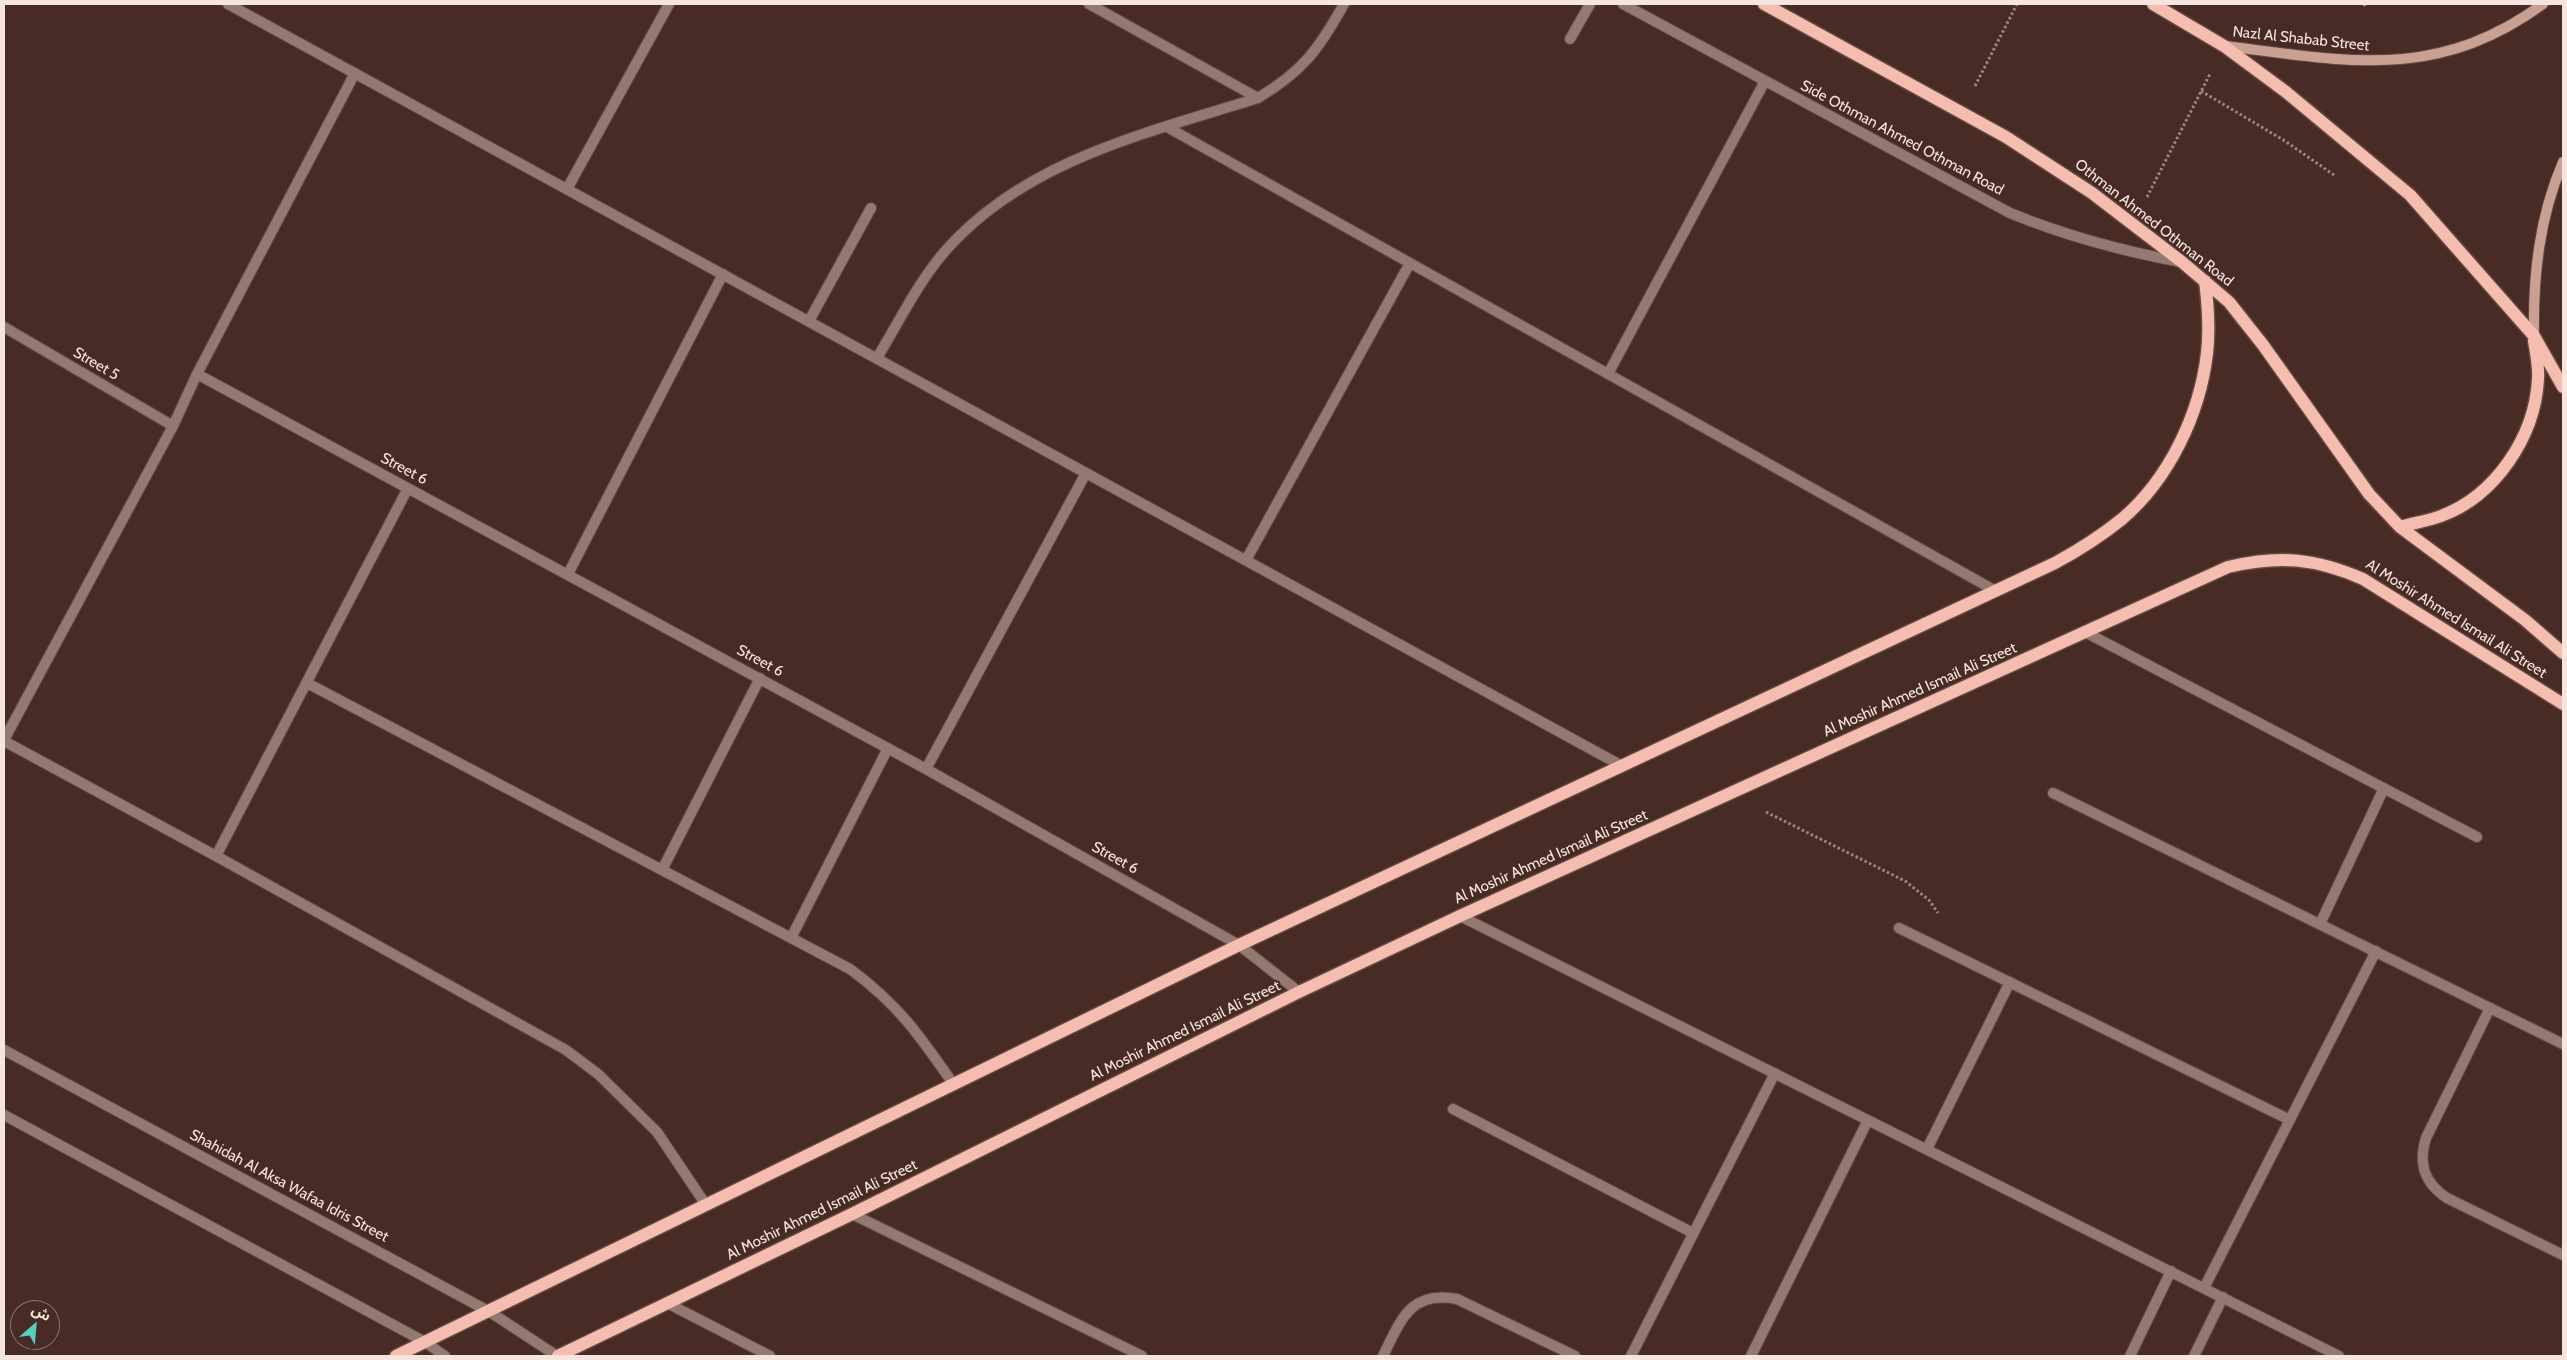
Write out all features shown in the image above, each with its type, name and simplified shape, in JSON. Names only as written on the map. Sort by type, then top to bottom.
[{"type":"main road","name":"Othman Ahmed Othman Road","points":[[1764,4],[1962,112],[2050,164],[2182,262],[2229,302],[2258,338],[2369,494],[2400,527],[2525,620],[2563,653]]},
{"type":"main road","points":[[2153,4],[2224,46],[2286,92],[2368,158],[2410,196],[2534,336],[2563,388]]},
{"type":"main road","points":[[396,1356],[490,1312],[1239,945],[2055,563],[2091,543],[2123,518],[2160,475],[2174,455],[2190,422],[2201,388],[2207,353],[2208,326],[2205,281]]},
{"type":"main road","points":[[2400,527],[2442,516],[2480,494],[2510,462],[2530,423],[2538,380],[2534,336]]},
{"type":"main road","name":"Al Moshir Ahmed Ismail Ali Street","points":[[557,1356],[852,1214],[1299,992],[1460,916],[2228,567],[2255,561],[2283,558],[2311,561],[2338,568],[2363,579],[2563,704]]},
{"type":"street","points":[[228,4],[1622,766]]},
{"type":"street","points":[[567,189],[669,4]]},
{"type":"street","points":[[1088,4],[1258,98]]},
{"type":"street","points":[[877,358],[921,283],[946,251],[980,217],[1005,197],[1040,176],[1076,159],[1258,98],[1284,83],[1305,64],[1324,40],[1344,4]]},
{"type":"street","points":[[1570,39],[1590,4]]},
{"type":"street","name":"Side Othman Ahmed Othman Road","points":[[1623,4],[2010,213],[2051,230],[2094,243],[2182,262]]},
{"type":"street","name":"Nazl Al Shabab Street","points":[[2224,46],[2331,59],[2382,62],[2409,59],[2435,55],[2479,41],[2520,20],[2543,4]]},
{"type":"street","points":[[355,73],[197,374],[173,426],[4,741],[566,1050],[598,1074],[657,1132],[706,1205]]},
{"type":"street","points":[[1608,374],[1765,81]]},
{"type":"street","points":[[1167,127],[1994,590]]},
{"type":"street","points":[[2534,336],[2533,296],[2537,258],[2544,219],[2563,162]]},
{"type":"street","points":[[809,322],[871,208]]},
{"type":"street","points":[[1246,560],[1410,263]]},
{"type":"street","points":[[568,574],[724,274]]},
{"type":"street","name":"Street 5","points":[[4,328],[173,426]]},
{"type":"street","name":"Street 6","points":[[197,374],[926,769],[1239,945],[1299,992]]},
{"type":"street","points":[[926,769],[1086,472]]},
{"type":"street","points":[[216,856],[408,488]]},
{"type":"street","points":[[2085,632],[2477,837]]},
{"type":"street","points":[[662,870],[760,678]]},
{"type":"street","points":[[306,683],[850,969],[886,997],[911,1024],[954,1085]]},
{"type":"street","points":[[791,938],[888,748]]},
{"type":"street","points":[[2320,924],[2384,788]]},
{"type":"street","points":[[2053,793],[2563,1044]]},
{"type":"street","points":[[1460,916],[2339,1356]]},
{"type":"street","points":[[1899,928],[2290,1120]]},
{"type":"street","points":[[2204,1288],[2376,952]]},
{"type":"street","points":[[1927,1149],[2010,982]]},
{"type":"street","points":[[2490,1008],[2426,1138],[2422,1152],[2422,1166],[2427,1179],[2435,1190],[2447,1198],[2563,1255]]},
{"type":"street","name":"Shahidah Al Aksa Wafaa Idris Street","points":[[4,1050],[490,1312],[557,1356]]},
{"type":"street","points":[[1631,1356],[1775,1073]]},
{"type":"street","points":[[1453,1109],[1694,1233]]},
{"type":"street","points":[[4,1115],[425,1342],[445,1356]]},
{"type":"street","points":[[1751,1356],[1868,1120]]},
{"type":"street","points":[[852,1214],[1142,1356]]},
{"type":"street","points":[[2130,1356],[2170,1271]]},
{"type":"street","points":[[1384,1356],[1400,1322],[1410,1308],[1424,1299],[1441,1296],[1457,1299],[1575,1356]]},
{"type":"street","points":[[2194,1356],[2222,1297]]},
{"type":"street","points":[[667,1303],[770,1356]]},
{"type":"path","points":[[1962,112],[2017,4]]},
{"type":"path","points":[[2133,224],[2224,46]]},
{"type":"path","points":[[2201,91],[2285,141],[2345,183],[2368,158]]},
{"type":"path","points":[[1730,794],[1905,880],[1929,900],[1947,926],[1957,956]]}]
